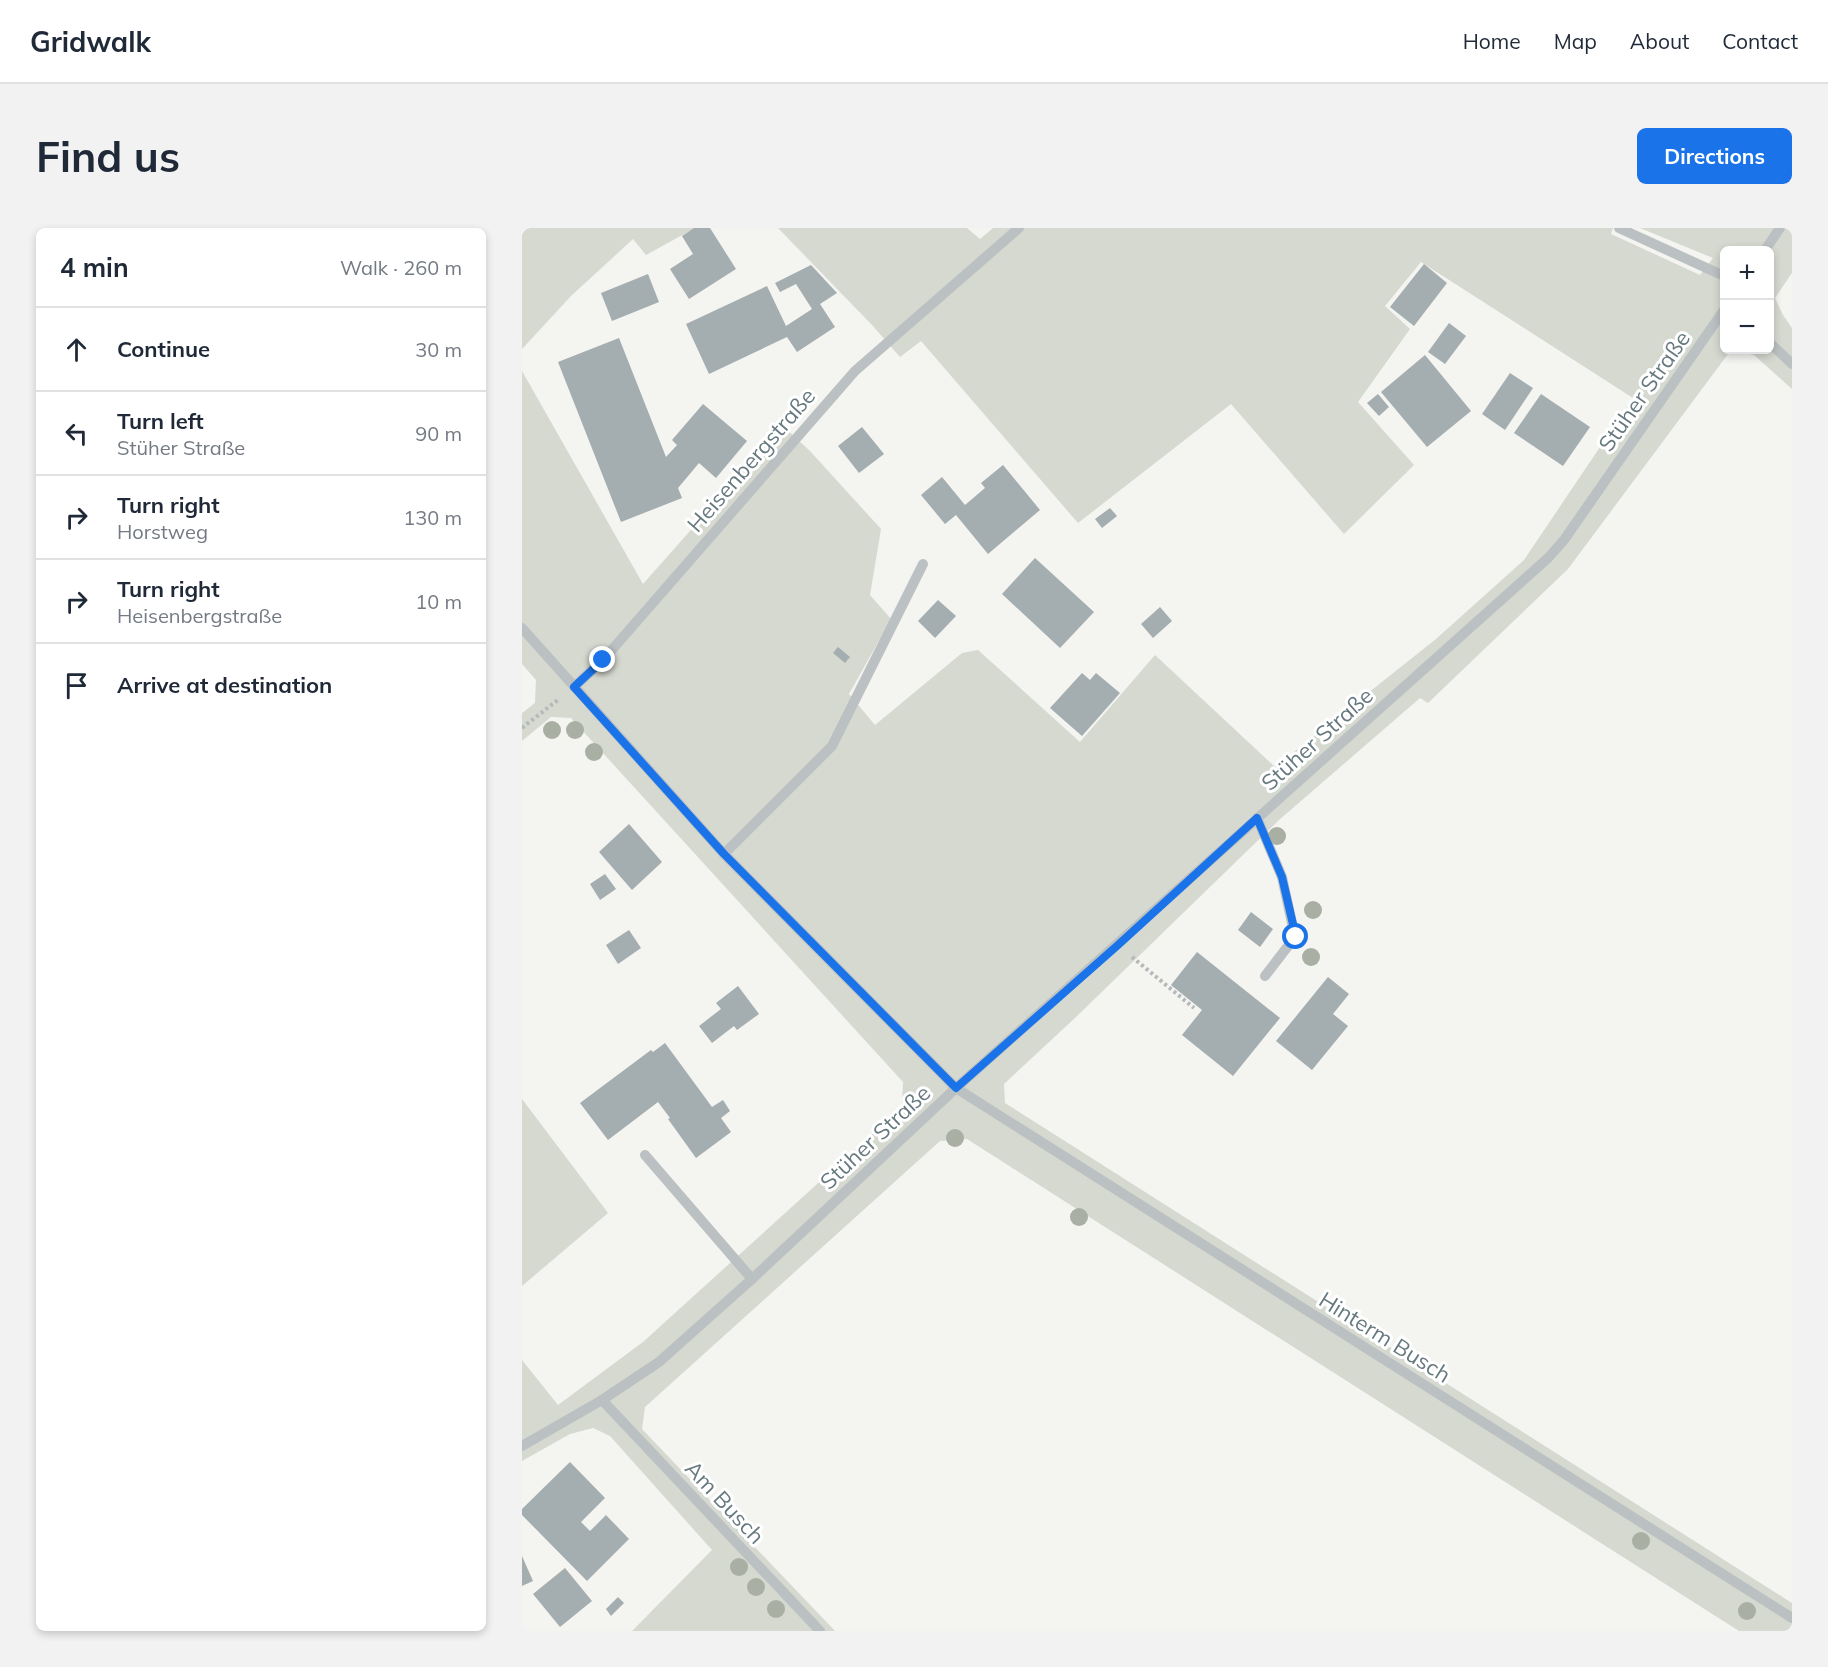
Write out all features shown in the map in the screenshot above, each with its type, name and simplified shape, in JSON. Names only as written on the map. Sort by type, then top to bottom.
[{"type":"street","name":"Heisenbergstraße","points":[[574,687],[603,660],[855,371],[1019,228]]},
{"type":"street","points":[[1619,228],[1720,274]]},
{"type":"street","points":[[1768,246],[1780,228]]},
{"type":"street","name":"Stüher Straße","points":[[522,1446],[602,1400],[659,1362],[752,1279],[956,1088],[1548,558],[1564,540],[1720,317]]},
{"type":"street","points":[[1774,347],[1792,364]]},
{"type":"street","points":[[724,854],[832,746],[923,564]]},
{"type":"street","name":"Hinterm Busch","points":[[522,628],[724,854],[956,1088],[1792,1618]]},
{"type":"street","points":[[1257,818],[1282,877],[1296,937],[1265,976]]},
{"type":"street","points":[[645,1155],[752,1279]]},
{"type":"street","name":"Am Busch","points":[[602,1400],[820,1631]]},
{"type":"path","points":[[522,728],[574,687]]},
{"type":"path","points":[[1118,945],[1194,1008]]},
{"type":"shaded area","points":[[522,228],[695,228],[646,255],[633,239],[571,296],[522,349]]},
{"type":"shaded area","points":[[778,228],[967,228],[980,239],[993,228],[1613,228],[1611,234],[1700,275],[1713,258],[1640,228],[1792,228],[1792,273],[1775,298],[1792,328],[1792,389],[1754,355],[1749,354],[1774,354],[1774,246],[1720,246],[1720,354],[1728,354],[1568,569],[1428,703],[1420,698],[1279,820],[1004,1084],[1005,1103],[1792,1603],[1792,1631],[1739,1631],[967,1139],[940,1141],[645,1407],[642,1429],[835,1631],[632,1631],[712,1550],[610,1436],[593,1428],[570,1434],[522,1461],[522,1360],[558,1405],[643,1342],[902,1107],[903,1082],[571,718],[551,717],[522,741],[522,713],[535,703],[536,680],[522,664],[522,371],[643,584],[783,426],[810,451],[881,529],[870,595],[891,619],[849,694],[875,725],[962,653],[978,650],[1080,742],[1155,655],[1275,767],[1436,639],[1524,560],[1633,398],[1421,262],[1385,306],[1410,329],[1358,402],[1414,465],[1344,534],[1231,404],[1078,523],[921,341],[900,357]]},
{"type":"shaded area","points":[[522,1099],[608,1213],[522,1286]]},
{"type":"building","points":[[694,228],[710,228],[736,269],[689,299],[670,269],[693,254],[682,236]]},
{"type":"building","points":[[1424,264],[1447,283],[1414,326],[1390,307]]},
{"type":"building","points":[[811,265],[837,293],[820,304],[835,327],[797,352],[787,337],[709,374],[686,324],[767,286],[786,326],[812,309],[796,284],[780,292],[775,283]]},
{"type":"building","points":[[648,274],[659,302],[612,321],[601,293]]},
{"type":"building","points":[[1449,323],[1466,336],[1445,364],[1428,352]]},
{"type":"building","points":[[619,338],[666,457],[677,445],[672,440],[703,404],[747,441],[716,478],[699,463],[678,488],[682,498],[621,522],[558,362]]},
{"type":"building","points":[[1425,355],[1471,411],[1427,447],[1381,392]]},
{"type":"building","points":[[1510,373],[1533,388],[1505,430],[1482,414]]},
{"type":"building","points":[[1378,394],[1389,407],[1379,416],[1367,403]]},
{"type":"building","points":[[1541,394],[1590,427],[1563,466],[1514,433]]},
{"type":"building","points":[[862,427],[884,454],[859,473],[838,446]]},
{"type":"building","points":[[1003,465],[1040,510],[988,554],[956,515],[945,524],[921,495],[942,477],[965,505],[985,488],[981,483]]},
{"type":"building","points":[[1110,508],[1117,516],[1102,528],[1095,519]]},
{"type":"building","points":[[1035,558],[1094,612],[1060,648],[1002,594]]},
{"type":"building","points":[[938,600],[956,616],[935,638],[918,621]]},
{"type":"building","points":[[1160,607],[1172,621],[1153,638],[1141,624]]},
{"type":"building","points":[[838,647],[850,657],[845,663],[833,653]]},
{"type":"building","points":[[1082,673],[1090,680],[1096,673],[1120,693],[1082,736],[1050,708]]},
{"type":"building","points":[[629,824],[662,862],[632,890],[599,852]]},
{"type":"building","points":[[605,874],[616,889],[600,900],[590,884]]},
{"type":"building","points":[[1251,912],[1273,929],[1260,947],[1238,930]]},
{"type":"building","points":[[629,930],[641,948],[618,964],[606,945]]},
{"type":"building","points":[[1197,952],[1280,1018],[1233,1076],[1182,1035],[1202,1010],[1171,985]]},
{"type":"building","points":[[1328,977],[1349,994],[1333,1014],[1348,1026],[1312,1070],[1276,1041]]},
{"type":"building","points":[[738,986],[759,1014],[737,1030],[734,1026],[712,1043],[699,1026],[721,1009],[716,1003]]},
{"type":"building","points":[[665,1043],[712,1107],[723,1100],[730,1111],[721,1118],[731,1132],[696,1158],[658,1102],[608,1140],[580,1103],[651,1050],[653,1052]]},
{"type":"building","points":[[570,1462],[605,1498],[581,1522],[590,1531],[606,1515],[629,1539],[587,1581],[522,1515],[522,1509]]},
{"type":"building","points":[[522,1556],[533,1581],[522,1586]]},
{"type":"building","points":[[565,1568],[592,1601],[560,1627],[533,1594]]},
{"type":"building","points":[[618,1597],[624,1603],[611,1616],[606,1609]]},
{"type":"route","points":[[603,660],[574,687],[724,854],[956,1088],[1257,818],[1282,877],[1296,937]]}]
